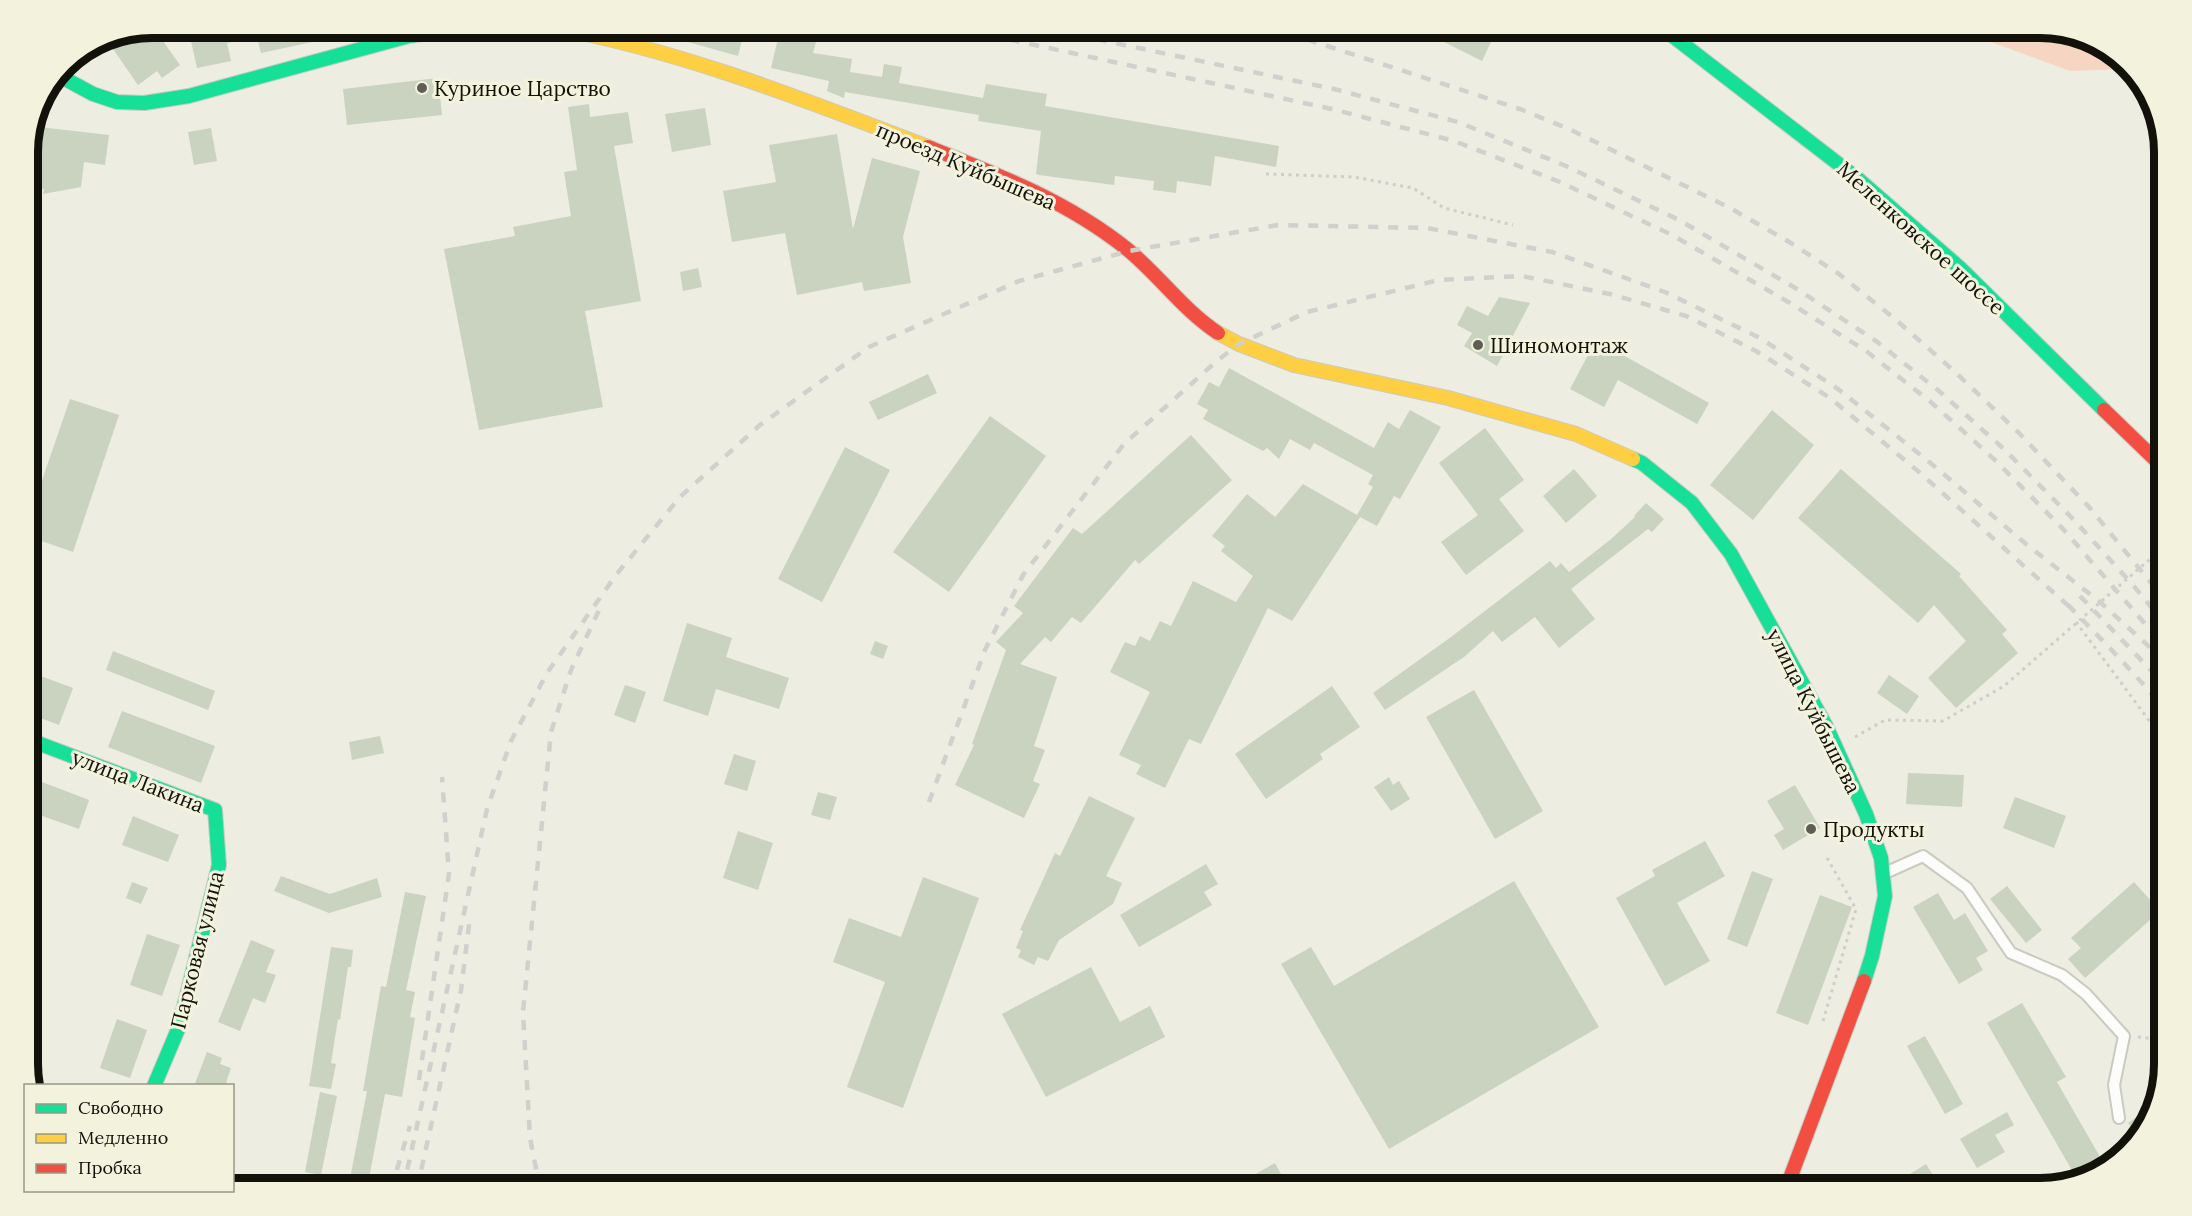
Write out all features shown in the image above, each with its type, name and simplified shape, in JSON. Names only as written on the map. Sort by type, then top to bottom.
[{"type":"street","points":[[65,77],[93,94],[117,102],[144,103],[189,96],[402,38]]},
{"type":"street","name":"проезд Куйбышева","points":[[610,38],[757,82],[937,151],[1048,197],[1100,229],[1128,251],[1190,312],[1216,332],[1239,344],[1294,365],[1448,398]]},
{"type":"street","name":"Меленковское шоссе","points":[[1674,38],[1858,179],[1926,238],[1960,268],[2154,458]]},
{"type":"street","name":"улица Куйбышева","points":[[1448,398],[1576,434],[1602,444],[1641,463],[1692,503],[1731,554],[1826,726],[1866,814],[1881,858],[1885,896],[1872,956],[1854,1013],[1790,1178]]},
{"type":"street","name":"улица Лакина","points":[[38,743],[215,810]]},
{"type":"street","name":"Парковая улица","points":[[155,1084],[179,1027],[219,865],[215,810]]},
{"type":"lane","points":[[1884,873],[1923,856],[1966,888],[2010,952],[2062,975],[2086,994],[2124,1036],[2114,1085],[2119,1118]]},
{"type":"path","points":[[1266,174],[1354,177],[1413,188],[1444,208],[1514,225]]},
{"type":"path","points":[[1838,754],[1854,737],[1885,720],[1943,721],[2004,686],[2154,555]]},
{"type":"path","points":[[2076,622],[2154,727]]},
{"type":"path","points":[[1822,1024],[1856,909],[1826,856]]},
{"type":"path","points":[[2124,1036],[2154,1039]]},
{"type":"shaded area","points":[[1980,38],[2055,38],[2070,41],[2097,53],[2119,69],[2070,71]]},
{"type":"building","points":[[161,38],[180,65],[162,78],[157,71],[138,85],[110,45],[129,40]]},
{"type":"building","points":[[190,38],[252,38],[227,43],[231,61],[197,68]]},
{"type":"building","points":[[257,38],[322,38],[322,40],[261,53]]},
{"type":"building","points":[[674,38],[742,38],[738,56]]},
{"type":"building","points":[[778,38],[798,38],[816,42],[813,53],[852,59],[850,72],[882,77],[884,64],[902,67],[899,83],[983,98],[986,84],[1047,94],[1045,106],[1279,146],[1276,167],[1215,156],[1211,186],[1177,181],[1176,193],[1153,190],[1154,181],[1115,176],[1114,185],[1039,175],[1036,174],[1041,131],[978,121],[979,115],[845,92],[844,98],[827,91],[829,81],[771,68]]},
{"type":"building","points":[[1436,38],[1493,38],[1482,61]]},
{"type":"building","points":[[438,78],[442,115],[347,125],[343,89]]},
{"type":"building","points":[[589,104],[590,117],[628,112],[633,143],[614,146],[641,301],[585,311],[603,407],[479,430],[444,249],[515,236],[513,227],[571,216],[564,172],[577,170],[568,107]]},
{"type":"building","points":[[705,108],[711,145],[672,152],[665,114]]},
{"type":"building","points":[[40,127],[109,135],[105,165],[84,162],[81,187],[43,194],[44,189],[38,188]]},
{"type":"building","points":[[211,128],[217,161],[194,165],[188,132]]},
{"type":"building","points":[[837,134],[853,229],[872,158],[920,171],[903,237],[911,283],[864,291],[862,282],[797,295],[785,233],[732,242],[723,191],[776,182],[769,145]]},
{"type":"building","points":[[698,268],[702,287],[683,291],[680,272]]},
{"type":"building","points":[[1499,297],[1530,303],[1497,366],[1464,346],[1472,333],[1457,325],[1467,306],[1488,316]]},
{"type":"building","points":[[1596,340],[1709,403],[1697,424],[1618,380],[1604,407],[1570,389]]},
{"type":"building","points":[[1229,368],[1374,448],[1388,422],[1399,429],[1410,410],[1441,427],[1400,499],[1394,496],[1377,526],[1360,517],[1292,621],[1268,608],[1201,744],[1189,739],[1165,788],[1136,774],[1141,765],[1119,755],[1150,692],[1110,672],[1125,642],[1135,646],[1140,636],[1150,641],[1160,621],[1171,626],[1193,581],[1236,602],[1253,576],[1221,551],[1225,546],[1212,536],[1247,494],[1275,517],[1303,484],[1357,515],[1373,487],[1368,484],[1373,475],[1314,443],[1310,450],[1290,439],[1279,459],[1267,448],[1263,451],[1203,419],[1208,410],[1197,404],[1209,382],[1219,387]]},
{"type":"building","points":[[928,374],[937,393],[878,420],[869,402]]},
{"type":"building","points":[[70,399],[119,415],[73,552],[38,540],[38,492]]},
{"type":"building","points":[[1772,410],[1814,445],[1753,520],[1710,485]]},
{"type":"building","points":[[990,416],[1046,456],[949,592],[893,552]]},
{"type":"building","points":[[1485,428],[1524,480],[1499,499],[1524,531],[1466,575],[1441,542],[1478,515],[1439,463]]},
{"type":"building","points":[[1191,435],[1232,480],[1139,564],[1135,560],[1081,623],[1072,617],[1051,642],[1045,637],[1020,664],[1057,677],[1034,746],[1045,750],[1033,781],[1040,784],[1024,818],[955,785],[974,745],[972,744],[1006,650],[996,642],[1023,613],[1014,606],[1073,528],[1082,534]]},
{"type":"building","points":[[845,447],[890,470],[822,602],[778,579]]},
{"type":"building","points":[[1574,469],[1597,496],[1566,523],[1543,496]]},
{"type":"building","points":[[1841,469],[1961,574],[1959,576],[2007,630],[2002,634],[2018,653],[1956,708],[1928,678],[1966,641],[1934,605],[1918,623],[1798,518]]},
{"type":"building","points":[[1646,503],[1664,519],[1652,532],[1648,529],[1571,589],[1595,619],[1559,648],[1535,617],[1502,642],[1493,631],[1464,657],[1385,710],[1373,693],[1550,561],[1556,568],[1561,563],[1569,572],[1610,540],[1635,517]]},
{"type":"building","points":[[687,623],[732,638],[726,657],[789,678],[779,709],[716,689],[708,716],[663,701]]},
{"type":"building","points":[[875,641],[888,646],[883,659],[870,654]]},
{"type":"building","points":[[113,651],[215,691],[208,710],[106,670]]},
{"type":"building","points":[[38,675],[73,688],[59,725],[38,717]]},
{"type":"building","points":[[1889,675],[1919,696],[1907,714],[1877,693]]},
{"type":"building","points":[[625,685],[646,692],[635,723],[614,715]]},
{"type":"building","points":[[1332,686],[1360,727],[1320,754],[1323,759],[1266,799],[1235,754]]},
{"type":"building","points":[[1474,690],[1543,811],[1495,839],[1426,717]]},
{"type":"building","points":[[122,711],[215,746],[201,783],[108,747]]},
{"type":"building","points":[[380,736],[384,753],[352,760],[349,742]]},
{"type":"building","points":[[734,754],[756,761],[747,791],[724,784]]},
{"type":"building","points":[[1908,773],[1964,775],[1962,807],[1906,804]]},
{"type":"building","points":[[1389,777],[1393,785],[1399,781],[1410,799],[1391,811],[1374,787]]},
{"type":"building","points":[[42,782],[89,800],[79,829],[38,814],[38,793]]},
{"type":"building","points":[[1795,785],[1820,828],[1783,850],[1774,835],[1784,829],[1767,801]]},
{"type":"building","points":[[818,792],[837,797],[830,820],[811,815]]},
{"type":"building","points":[[1089,796],[1135,818],[1106,876],[1122,883],[1113,904],[1059,940],[1048,961],[1038,957],[1034,965],[1018,957],[1021,950],[1016,948],[1023,931],[1020,930],[1055,853],[1060,856]]},
{"type":"building","points":[[2015,797],[2066,816],[2054,848],[2003,828]]},
{"type":"building","points":[[133,816],[179,835],[168,862],[122,845]]},
{"type":"building","points":[[738,831],[773,843],[758,890],[723,878]]},
{"type":"building","points":[[1705,841],[1725,876],[1677,903],[1710,961],[1665,986],[1616,898],[1655,876],[1652,870]]},
{"type":"building","points":[[1206,864],[1218,884],[1204,892],[1212,905],[1139,947],[1120,915]]},
{"type":"building","points":[[1752,871],[1773,879],[1747,947],[1727,939]]},
{"type":"building","points":[[281,876],[330,894],[377,878],[382,897],[329,913],[274,891]]},
{"type":"building","points":[[923,877],[979,898],[903,1108],[847,1087],[885,982],[833,962],[849,918],[901,937]]},
{"type":"building","points":[[1514,881],[1599,1027],[1389,1149],[1281,964],[1311,947],[1334,986]]},
{"type":"building","points":[[132,882],[148,888],[141,904],[126,898]]},
{"type":"building","points":[[2134,882],[2154,904],[2154,916],[2085,978],[2068,959],[2081,948],[2071,938]]},
{"type":"building","points":[[2007,886],[2042,930],[2026,943],[1990,899]]},
{"type":"building","points":[[405,892],[426,896],[406,990],[415,992],[410,1017],[415,1018],[402,1097],[385,1094],[369,1178],[350,1178],[367,1091],[363,1091],[381,986],[386,987]]},
{"type":"building","points":[[1938,893],[1954,920],[1965,913],[1988,951],[1976,958],[1983,970],[1959,984],[1913,907]]},
{"type":"building","points":[[1820,895],[1852,907],[1808,1025],[1776,1013]]},
{"type":"building","points":[[147,934],[180,945],[162,996],[130,985]]},
{"type":"building","points":[[251,940],[275,950],[266,972],[276,975],[265,1003],[253,998],[240,1031],[218,1022]]},
{"type":"building","points":[[331,947],[353,950],[331,1063],[336,1064],[331,1089],[309,1086]]},
{"type":"building","points":[[1091,967],[1120,1022],[1150,1006],[1165,1037],[1046,1097],[1002,1014]]},
{"type":"building","points":[[2022,1003],[2066,1077],[2057,1082],[2102,1160],[2074,1174],[1987,1023]]},
{"type":"building","points":[[117,1019],[147,1030],[130,1078],[100,1068]]},
{"type":"building","points":[[1925,1036],[1963,1104],[1945,1114],[1907,1046]]},
{"type":"building","points":[[207,1052],[222,1058],[220,1064],[231,1068],[226,1084],[195,1084]]},
{"type":"building","points":[[320,1092],[337,1096],[321,1175],[305,1172]]},
{"type":"building","points":[[2007,1112],[2014,1125],[1995,1135],[2005,1152],[1977,1168],[1960,1139]]},
{"type":"building","points":[[2141,1114],[2142,1115],[2133,1130],[2128,1123]]},
{"type":"building","points":[[1275,1163],[1283,1178],[1249,1178]]},
{"type":"building","points":[[1926,1164],[1935,1178],[1904,1178]]},
{"type":"railway","points":[[1002,38],[1332,109],[1454,141],[1560,182],[1674,236],[1790,303],[1866,351],[1932,403],[1995,460],[2064,530],[2154,634]]},
{"type":"railway","points":[[1091,38],[1334,89],[1458,122],[1566,166],[1679,220],[1797,289],[1876,341],[1939,391],[2004,449],[2073,519],[2154,611]]},
{"type":"railway","points":[[1303,38],[1520,109],[1569,129],[1730,208],[1839,274],[1954,371],[2018,432],[2089,507],[2154,587]]},
{"type":"railway","points":[[405,1178],[487,809],[511,741],[547,673],[616,575],[680,497],[760,425],[869,347],[1019,281],[1129,251],[1278,225],[1427,228],[1552,252],[1665,292],[1760,338],[1838,389],[2100,602],[2154,651]]},
{"type":"railway","points":[[929,802],[985,650],[1023,575],[1124,444],[1239,344],[1307,312],[1439,280],[1522,276],[1610,294],[1686,316],[1756,351],[1830,398],[1919,472],[2072,609]]},
{"type":"railway","points":[[2080,596],[2154,673]]},
{"type":"railway","points":[[2068,605],[2154,697]]},
{"type":"railway","points":[[538,1178],[530,1138],[523,1012],[551,732],[571,670],[600,608]]},
{"type":"railway","points":[[419,1080],[449,874],[442,777]]},
{"type":"railway","points":[[419,1178],[461,990],[470,917]]},
{"type":"railway","points":[[394,1178],[410,1126]]},
{"type":"traffic: fast","points":[[65,77],[93,94],[117,102],[144,103],[189,96],[402,38]]},
{"type":"traffic: fast","points":[[1675,38],[1858,179],[1960,268],[2104,410]]},
{"type":"traffic: fast","points":[[1633,459],[1642,463],[1692,503],[1731,554],[1826,726],[1866,814],[1881,858],[1885,896],[1864,981]]},
{"type":"traffic: fast","points":[[38,743],[215,810],[219,865],[179,1027],[155,1084]]},
{"type":"traffic: slow","points":[[604,38],[743,78],[928,147]]},
{"type":"traffic: slow","points":[[1218,333],[1239,344],[1294,365],[1448,398],[1576,434],[1633,459]]},
{"type":"traffic: jam","points":[[928,147],[1032,190],[1081,217],[1127,249],[1182,303],[1218,333]]},
{"type":"traffic: jam","points":[[2104,410],[2154,458]]},
{"type":"traffic: jam","points":[[1790,1178],[1864,981]]},
{"type":"place","name":"Куриное Царство","points":[[422,88]]},
{"type":"place","name":"Шиномонтаж","points":[[1478,345]]},
{"type":"place","name":"Продукты","points":[[1811,829]]}]
